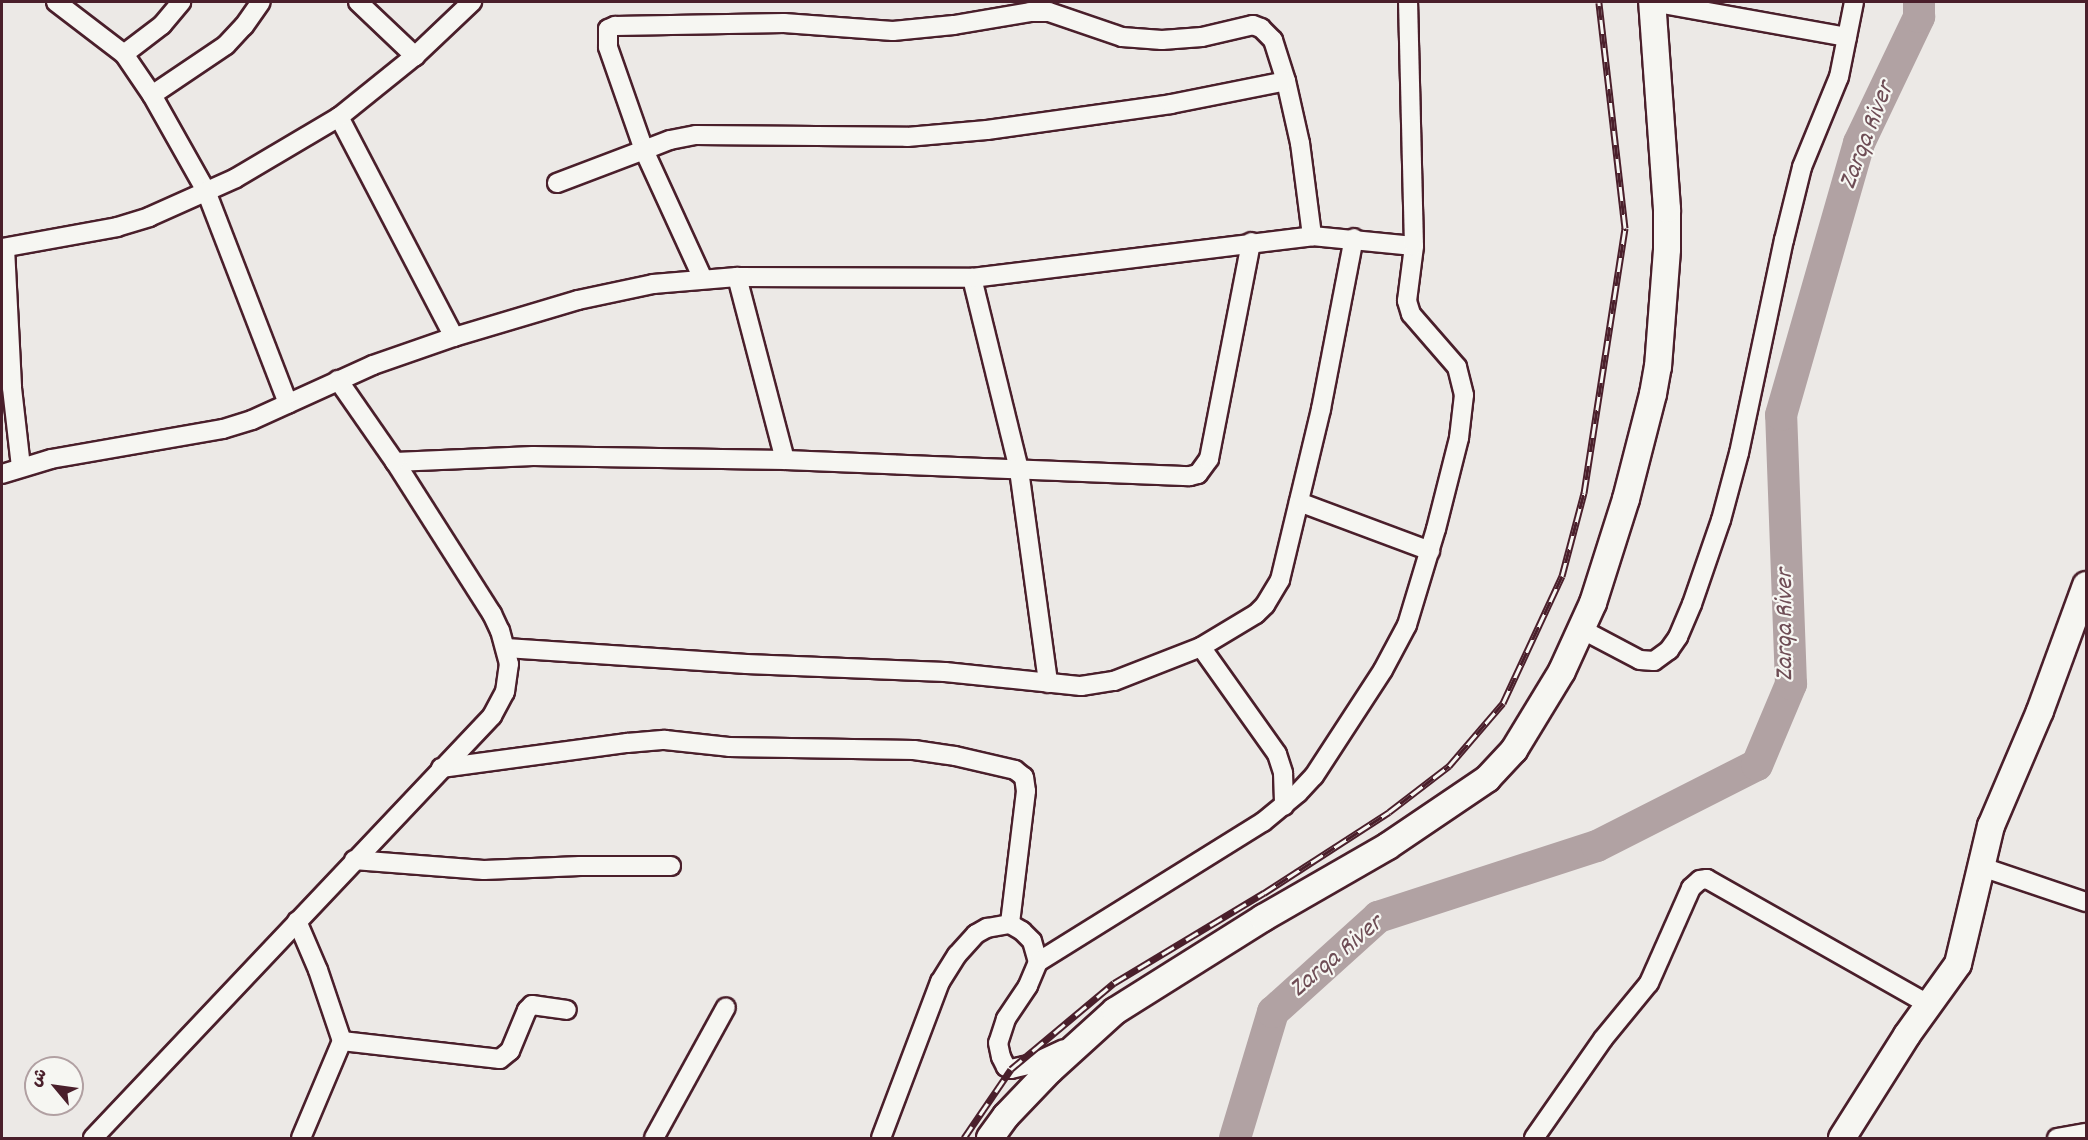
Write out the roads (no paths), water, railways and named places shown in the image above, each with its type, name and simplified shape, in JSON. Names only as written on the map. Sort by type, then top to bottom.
[{"type":"street","points":[[56,2],[124,54],[152,95],[206,191],[288,404]]},
{"type":"street","points":[[124,54],[162,25],[181,2]]},
{"type":"street","points":[[152,95],[226,45],[244,26],[261,2]]},
{"type":"street","points":[[358,2],[416,56]]},
{"type":"street","points":[[21,467],[12,388],[3,248],[117,227],[149,217],[236,178],[339,117],[416,56],[472,2]]},
{"type":"street","points":[[1038,962],[1263,822],[1284,806],[1314,776],[1394,652],[1407,625],[1430,551],[1459,438],[1464,394],[1457,367],[1408,308],[1414,246],[1408,2]]},
{"type":"street","points":[[990,1138],[1023,1098],[1115,1011],[1152,986],[1388,846],[1487,779],[1525,734],[1583,630],[1626,499],[1653,394],[1662,333],[1667,209],[1652,2],[1847,37]]},
{"type":"street","points":[[1583,630],[1649,662],[1669,650],[1678,637],[1721,520],[1739,453],[1784,240],[1802,167],[1839,77],[1854,2]]},
{"type":"street","points":[[703,279],[644,150],[608,47],[608,29],[615,26],[784,23],[876,32],[954,25],[1030,12],[1049,12],[1122,37],[1162,40],[1202,37],[1253,25],[1261,28],[1273,40],[1286,81],[1300,143],[1312,236]]},
{"type":"street","points":[[557,183],[670,140],[696,135],[907,137],[987,130],[1171,104],[1286,81]]},
{"type":"street","points":[[339,117],[454,338]]},
{"type":"street","points":[[2,474],[51,459],[223,429],[288,404],[373,365],[454,338],[611,292],[653,284],[737,277],[972,278],[1312,236],[1354,238],[1414,246]]},
{"type":"street","points":[[506,648],[746,664],[945,672],[1082,686],[1114,681],[1201,647],[1242,623],[1265,605],[1280,580],[1321,409],[1354,238]]},
{"type":"street","points":[[394,462],[533,456],[785,460],[1140,476],[1198,474],[1209,459],[1212,447],[1251,242]]},
{"type":"street","points":[[737,277],[785,460]]},
{"type":"street","points":[[972,278],[1019,470],[1048,684]]},
{"type":"street","points":[[93,1138],[168,1063],[501,703],[508,675],[506,648],[492,614],[338,380]]},
{"type":"street","points":[[1299,502],[1430,551]]},
{"type":"street","points":[[1842,1138],[1907,1035],[1952,974],[1962,955],[1979,866],[1991,826],[2040,711],[2086,585]]},
{"type":"street","points":[[1201,647],[1277,754],[1283,773],[1284,806]]},
{"type":"street","points":[[441,768],[665,740],[729,747],[914,750],[1009,768],[1024,777],[1026,791],[1010,924]]},
{"type":"street","points":[[354,860],[484,870],[580,866],[671,866]]},
{"type":"street","points":[[1979,866],[2086,902]]},
{"type":"street","points":[[1534,1138],[1603,1039],[1649,983],[1691,888],[1700,880],[1707,879],[1930,1005]]},
{"type":"street","points":[[297,921],[318,970],[342,1041],[301,1138]]},
{"type":"street","points":[[881,1138],[940,982],[957,955],[976,934],[987,928],[1010,924],[1022,931],[1032,941],[1038,962],[1035,973],[1005,1019],[1000,1033],[998,1043],[1006,1067],[1016,1069],[1080,1042]]},
{"type":"street","points":[[342,1041],[500,1059],[510,1051],[526,1010],[532,1005],[567,1010]]},
{"type":"street","points":[[654,1138],[726,1007]]},
{"type":"street","points":[[2057,1138],[2086,1133]]},
{"type":"waterway","name":"Zarqa River","points":[[1235,1138],[1273,1012],[1378,917],[1597,846],[1757,765],[1791,684],[1781,415],[1859,143],[1919,17],[1919,2]]},
{"type":"railway","points":[[964,1138],[1011,1069],[1114,983],[1264,893],[1389,812],[1449,766],[1503,703],[1562,576],[1584,493],[1625,228],[1599,2]]}]
